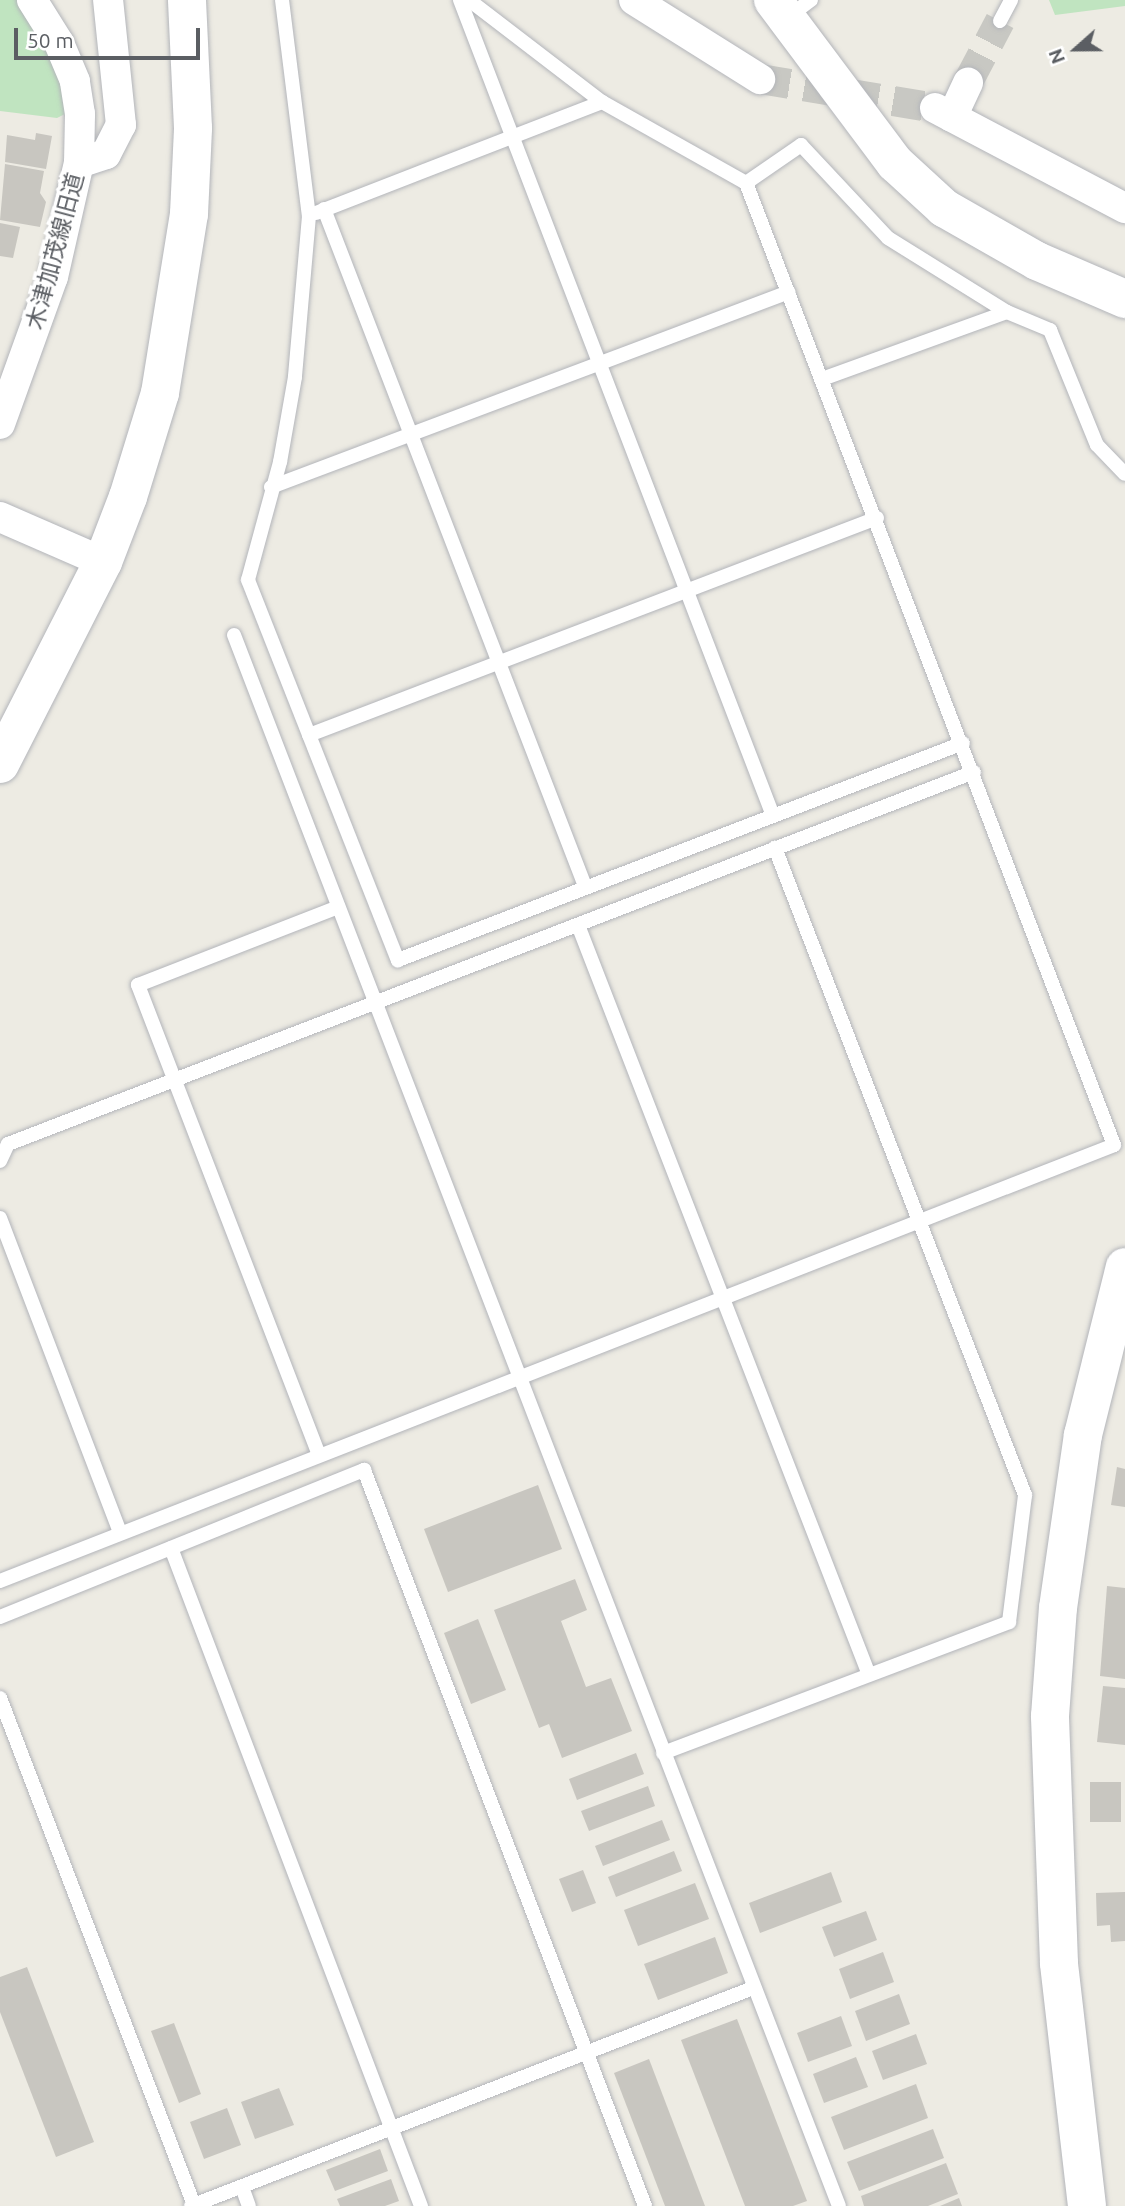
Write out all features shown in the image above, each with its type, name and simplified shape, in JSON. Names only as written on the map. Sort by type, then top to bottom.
[{"type":"street","name":"木津加茂線旧道","points":[[0,424],[52,276],[79,163],[80,114],[75,81],[59,43],[32,0]]},
{"type":"street","points":[[79,163],[106,154],[119,136],[118,66],[108,0]]},
{"type":"street","points":[[0,764],[103,562],[149,432],[182,277],[193,128],[187,0]]},
{"type":"street","points":[[634,0],[760,79]]},
{"type":"street","points":[[791,6],[894,163],[944,208],[1037,261],[1125,299]]},
{"type":"street","points":[[968,82],[943,113],[1125,208]]},
{"type":"street","points":[[0,517],[103,562]]},
{"type":"street","points":[[1087,2206],[1059,1963],[1050,1716],[1058,1608],[1083,1435],[1125,1268]]},
{"type":"lane","points":[[282,0],[309,216],[295,377],[281,462],[271,487],[248,580],[398,960],[963,743]]},
{"type":"lane","points":[[460,0],[773,816]]},
{"type":"lane","points":[[0,1581],[120,1532],[722,1301],[1114,1145],[877,518],[746,183],[602,102],[469,0]]},
{"type":"lane","points":[[1000,21],[1011,0]]},
{"type":"lane","points":[[309,216],[602,102]]},
{"type":"lane","points":[[746,183],[801,145],[888,238],[1007,312],[1050,330],[1097,444],[1125,474]]},
{"type":"lane","points":[[324,209],[585,886]]},
{"type":"lane","points":[[271,487],[789,292]]},
{"type":"lane","points":[[822,379],[1007,312]]},
{"type":"lane","points":[[309,735],[877,518]]},
{"type":"lane","points":[[234,635],[753,1989],[839,2206]]},
{"type":"lane","points":[[0,1161],[8,1144],[974,772]]},
{"type":"lane","points":[[663,1753],[1009,1622],[1025,1495],[775,848]]},
{"type":"lane","points":[[319,1455],[138,985],[338,907]]},
{"type":"lane","points":[[578,925],[869,1675]]},
{"type":"lane","points":[[0,1218],[120,1532]]},
{"type":"lane","points":[[0,1617],[364,1470],[645,2206]]},
{"type":"lane","points":[[171,1548],[421,2206]]},
{"type":"lane","points":[[0,1698],[192,2205],[753,1989]]},
{"type":"lane","points":[[242,2187],[249,2206]]},
{"type":"green space","points":[[0,0],[21,0],[62,75],[67,113],[57,118],[0,111]]},
{"type":"green space","points":[[1049,0],[1125,0],[1125,6],[1055,15]]},
{"type":"building","points":[[36,133],[52,136],[46,169],[5,162],[7,135],[35,140]]},
{"type":"building","points":[[5,164],[44,171],[40,193],[46,202],[40,227],[0,220]]},
{"type":"building","points":[[0,223],[20,227],[13,258],[0,256]]},
{"type":"building","points":[[1117,1467],[1125,1469],[1125,1507],[1111,1505]]},
{"type":"building","points":[[538,1485],[562,1549],[448,1592],[424,1529]]},
{"type":"building","points":[[575,1579],[587,1610],[561,1621],[586,1687],[611,1678],[632,1731],[562,1758],[549,1724],[539,1728],[494,1610]]},
{"type":"building","points":[[1107,1586],[1125,1588],[1125,1679],[1100,1676]]},
{"type":"building","points":[[478,1619],[506,1690],[471,1704],[444,1633]]},
{"type":"building","points":[[1103,1686],[1125,1688],[1125,1745],[1097,1742]]},
{"type":"building","points":[[636,1753],[644,1774],[577,1800],[569,1779]]},
{"type":"building","points":[[1090,1782],[1121,1782],[1121,1822],[1090,1822]]},
{"type":"building","points":[[648,1786],[655,1806],[589,1831],[581,1811]]},
{"type":"building","points":[[662,1820],[670,1840],[603,1866],[595,1846]]},
{"type":"building","points":[[674,1851],[682,1871],[616,1897],[608,1877]]},
{"type":"building","points":[[583,1870],[596,1903],[572,1912],[559,1879]]},
{"type":"building","points":[[831,1872],[842,1902],[760,1933],[749,1903]]},
{"type":"building","points":[[695,1883],[709,1919],[638,1946],[624,1910]]},
{"type":"building","points":[[1125,1892],[1125,1941],[1111,1942],[1110,1925],[1097,1926],[1096,1893]]},
{"type":"building","points":[[866,1911],[877,1940],[834,1957],[822,1927]]},
{"type":"building","points":[[715,1937],[728,1973],[658,2000],[644,1964]]},
{"type":"building","points":[[883,1952],[894,1982],[850,1999],[839,1969]]},
{"type":"building","points":[[27,1967],[94,2142],[56,2157],[0,2012],[0,1977]]},
{"type":"building","points":[[899,1994],[910,2024],[866,2041],[855,2011]]},
{"type":"building","points":[[841,2016],[852,2046],[808,2062],[797,2033]]},
{"type":"building","points":[[737,2019],[807,2201],[793,2206],[745,2206],[681,2040]]},
{"type":"building","points":[[174,2023],[201,2094],[179,2103],[151,2031]]},
{"type":"building","points":[[916,2034],[927,2064],[883,2080],[872,2051]]},
{"type":"building","points":[[856,2057],[868,2087],[824,2103],[813,2074]]},
{"type":"building","points":[[649,2059],[705,2206],[665,2206],[614,2073]]},
{"type":"building","points":[[916,2084],[928,2118],[844,2150],[831,2117]]},
{"type":"building","points":[[279,2088],[294,2125],[255,2139],[241,2102]]},
{"type":"building","points":[[227,2108],[241,2145],[204,2159],[190,2122]]},
{"type":"building","points":[[933,2129],[944,2158],[859,2191],[847,2162]]},
{"type":"building","points":[[380,2149],[388,2171],[335,2191],[326,2170]]},
{"type":"building","points":[[946,2163],[958,2194],[928,2206],[864,2206],[861,2196]]},
{"type":"building","points":[[391,2179],[399,2201],[385,2206],[340,2206],[337,2199]]},
{"type":"building","points":[[959,2198],[962,2206],[940,2206]]},
{"type":"tunnel","points":[[968,82],[1000,21]]},
{"type":"tunnel","points":[[760,79],[935,108]]}]
